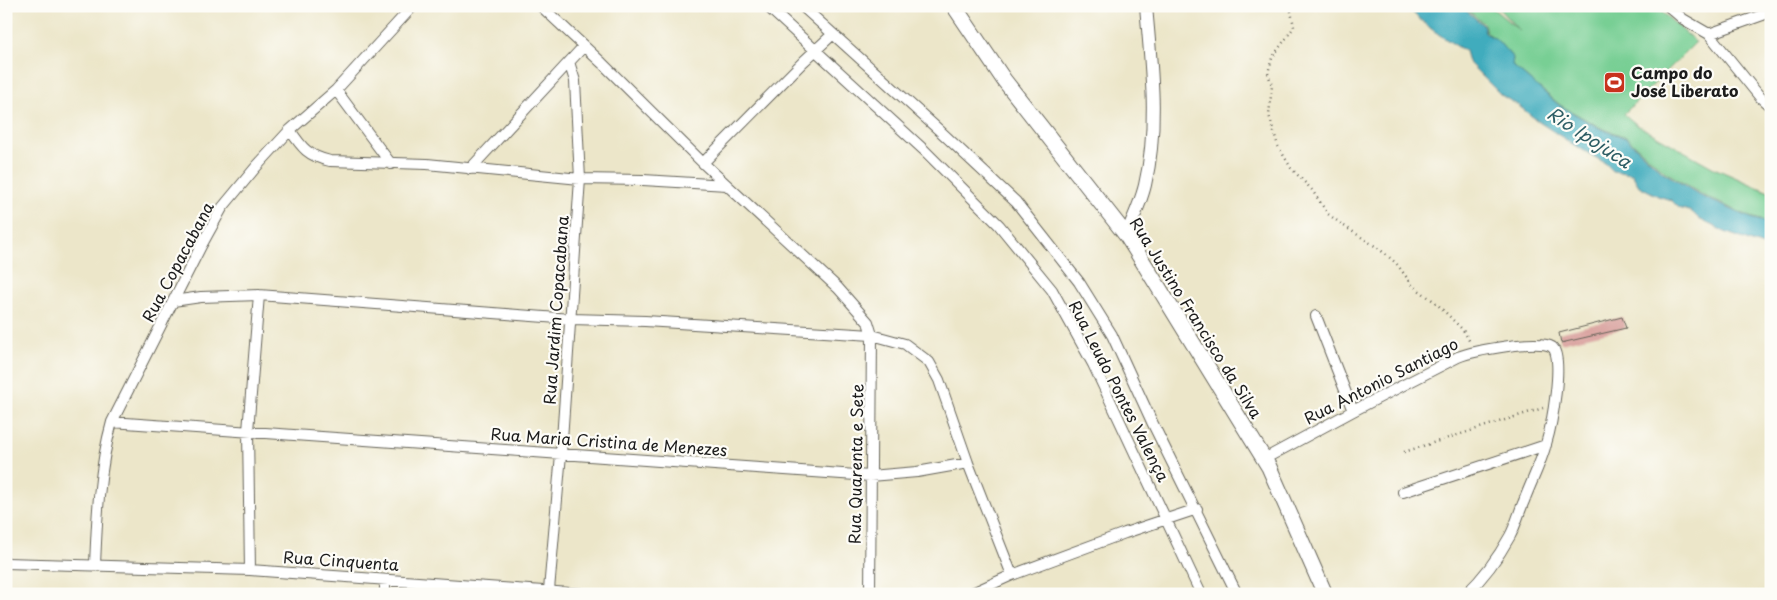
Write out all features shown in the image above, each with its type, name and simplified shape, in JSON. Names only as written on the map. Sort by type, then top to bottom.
[{"type":"main road","name":"Rua Justino Francisco da Silva","points":[[954,6],[1010,88],[1126,235],[1264,459],[1325,594]]},
{"type":"street","name":"Rua Copacabana","points":[[95,565],[105,450],[112,422],[222,208],[256,166],[290,130],[336,90],[413,6]]},
{"type":"street","points":[[541,6],[726,185],[838,288],[868,322],[872,335]]},
{"type":"street","name":"Rua Leudo Pontes Valença","points":[[767,6],[924,150],[1000,225],[1052,290],[1093,364],[1201,594]]},
{"type":"street","points":[[802,6],[940,130],[1016,202],[1079,282],[1112,335],[1152,422],[1238,594]]},
{"type":"street","points":[[1126,235],[1144,186],[1154,127],[1146,6]]},
{"type":"street","points":[[1668,6],[1709,34],[1760,97],[1771,107]]},
{"type":"street","points":[[1709,34],[1771,12]]},
{"type":"street","points":[[703,163],[833,34]]},
{"type":"street","points":[[470,169],[583,46]]},
{"type":"street","name":"Rua Jardim Copacabana","points":[[549,590],[561,454],[580,179],[575,81],[569,62]]},
{"type":"street","points":[[336,90],[391,164]]},
{"type":"street","points":[[290,130],[300,146],[317,158],[330,161],[427,164],[580,179],[643,180],[726,185]]},
{"type":"street","points":[[173,301],[201,297],[259,295],[571,319],[645,321],[872,335],[904,344],[929,362],[940,380],[968,463],[1012,575]]},
{"type":"street","points":[[250,570],[248,432],[259,295]]},
{"type":"street","points":[[1316,316],[1353,410]]},
{"type":"street","name":"Rua Quarenta e Sete","points":[[870,594],[872,335]]},
{"type":"street","name":"Rua Antonio Santiago","points":[[1264,459],[1353,410],[1458,357],[1476,351],[1515,346],[1547,345],[1555,351],[1556,357],[1555,404]]},
{"type":"street","points":[[1466,594],[1489,567],[1510,535],[1546,445],[1555,404]]},
{"type":"street","name":"Rua Maria Cristina de Menezes","points":[[112,422],[870,476],[917,472],[968,463]]},
{"type":"street","points":[[1403,492],[1546,445]]},
{"type":"street","points":[[970,594],[1012,575],[1124,533],[1197,509]]},
{"type":"street","name":"Rua Cinquenta","points":[[6,563],[250,570],[584,594]]},
{"type":"street","points":[[385,580],[385,594]]},
{"type":"path","points":[[1290,6],[1294,28],[1272,58],[1268,73],[1272,86],[1268,115],[1278,146],[1291,168],[1312,190],[1328,214],[1378,248],[1396,263],[1413,286],[1435,302],[1463,330],[1476,351]]},
{"type":"path","points":[[1404,452],[1555,404]]},
{"type":"green space","points":[[1463,6],[1490,6],[1520,31],[1496,6],[1655,6],[1696,42],[1624,114],[1637,125],[1714,168],[1771,193],[1771,223],[1751,217],[1704,196],[1664,171],[1626,137],[1601,128],[1560,105],[1512,65],[1513,58],[1496,39],[1486,32],[1484,24]]},
{"type":"water","name":"Rio Ipojuca","points":[[1407,6],[1461,6],[1483,25],[1485,33],[1496,39],[1513,58],[1512,65],[1559,105],[1601,129],[1626,138],[1663,172],[1703,197],[1751,218],[1771,224],[1771,249],[1725,232],[1699,219],[1692,212],[1679,208],[1671,200],[1658,196],[1639,186],[1632,174],[1613,171],[1605,163],[1539,122],[1501,95],[1468,62],[1465,51],[1441,36]]},
{"type":"building","points":[[1622,317],[1626,328],[1561,343],[1559,333]]},
{"type":"place","name":"Campo do José Liberato","points":[[1615,82]]}]
